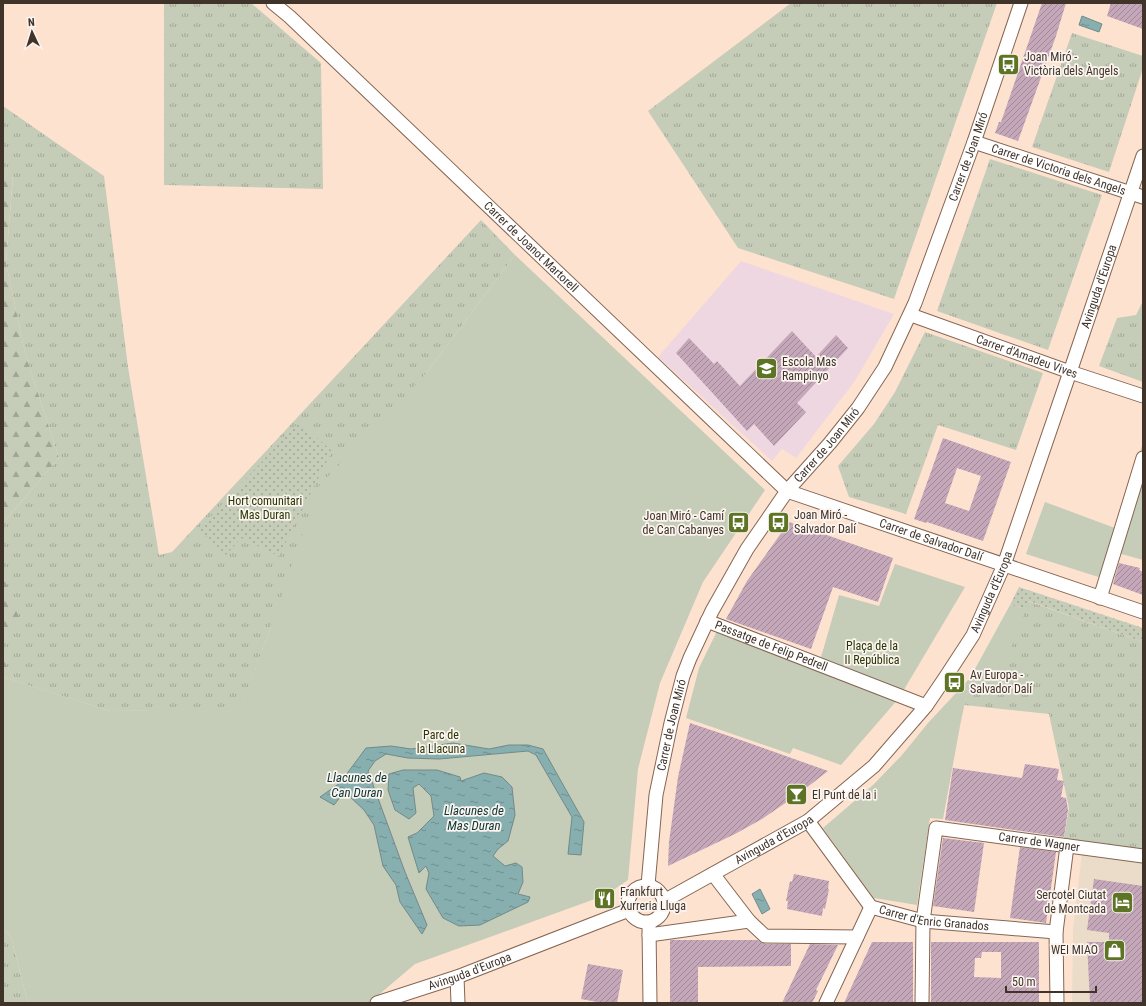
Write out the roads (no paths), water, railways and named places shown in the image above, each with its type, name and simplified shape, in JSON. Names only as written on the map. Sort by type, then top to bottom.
[{"type":"street","name":"Carrer de Joanot Martorell","points":[[273,3],[295,21],[787,491]]},
{"type":"street","name":"Carrer de Joan Miró","points":[[648,885],[656,795],[671,723],[683,676],[707,620],[747,549],[787,491],[830,444],[858,408],[885,367],[910,315],[974,142],[1021,3]]},
{"type":"street","name":"Carrer de Victoria dels Angels","points":[[974,142],[1143,197]]},
{"type":"street","name":"Avinguda d'Europa","points":[[664,901],[808,822],[874,766],[926,706],[973,635],[1004,565],[1143,156]]},
{"type":"street","name":"Carrer d'Amadeu Vives","points":[[910,315],[1070,372],[1143,396]]},
{"type":"street","points":[[1100,598],[1143,458]]},
{"type":"street","name":"Carrer de Salvador Dalí","points":[[787,491],[1143,612]]},
{"type":"street","name":"Passatge de Felip Pedrell","points":[[707,620],[926,706]]},
{"type":"street","name":"Carrer d'Enric Granados","points":[[808,822],[871,907],[923,921],[1056,932]]},
{"type":"street","name":"Carrer de Wagner","points":[[923,921],[936,828],[1143,856]]},
{"type":"street","points":[[1057,1003],[1056,932],[1067,846]]},
{"type":"street","points":[[713,874],[749,921],[765,936],[857,937]]},
{"type":"street","points":[[648,885],[657,889],[662,895],[664,901],[664,907],[661,914],[649,922],[641,921],[635,918],[629,910],[628,900],[631,893],[636,889],[648,885]]},
{"type":"street","points":[[826,1003],[871,907]]},
{"type":"street","name":"Avinguda d'Europa","points":[[377,1003],[457,977],[629,910]]},
{"type":"street","points":[[649,935],[749,921]]},
{"type":"street","points":[[922,1003],[923,921]]},
{"type":"street","points":[[649,922],[650,1003]]},
{"type":"street","points":[[457,977],[458,1003]]},
{"type":"water","points":[[1082,16],[1102,24],[1099,32],[1079,25]]},
{"type":"water","name":"Llacunes de Can Duran","points":[[453,743],[489,749],[509,745],[528,745],[543,749],[584,822],[581,855],[568,854],[572,817],[536,755],[528,751],[439,759],[408,758],[386,754],[375,761],[368,771],[405,872],[427,925],[422,934],[400,902],[396,885],[383,866],[374,825],[364,810],[348,795],[341,796],[334,805],[320,797],[340,783],[366,748],[391,746],[411,749]]},
{"type":"water","name":"Llacunes de Mas Duran","points":[[403,770],[437,770],[460,777],[461,781],[484,773],[502,777],[512,787],[515,815],[508,841],[498,849],[493,856],[505,866],[516,863],[522,867],[523,882],[518,894],[530,897],[528,902],[480,925],[459,926],[443,918],[426,889],[429,873],[426,866],[419,873],[408,837],[417,833],[434,816],[431,796],[419,784],[413,788],[416,813],[409,819],[395,810],[388,790],[389,774]]},
{"type":"water","points":[[760,889],[770,909],[762,914],[752,894]]},
{"type":"place","name":"Joan Miró - Victòria dels Àngels","points":[[1009,64]]},
{"type":"place","name":"Escola Mas Rampinyo","points":[[767,369]]},
{"type":"place","name":"Joan Miró - Salvador Dalí","points":[[778,522]]},
{"type":"place","name":"Joan Miró - Camí de Can Cabanyes","points":[[739,523]]},
{"type":"place","name":"Av Europa - Salvador Dalí","points":[[954,682]]},
{"type":"place","name":"El Punt de la i","points":[[797,795]]},
{"type":"place","name":"Frankfurt Xurreria Lluga","points":[[604,899]]},
{"type":"place","name":"Sercotel Ciutat de Montcada","points":[[1122,902]]},
{"type":"place","name":"WEI MIAO","points":[[1114,950]]},
{"type":"park label","name":"Hort comunitari Mas Duran","points":[[265,508]]},
{"type":"park label","name":"Plaça de la II República","points":[[872,653]]},
{"type":"park label","name":"Parc de la Llacuna","points":[[441,742]]}]
